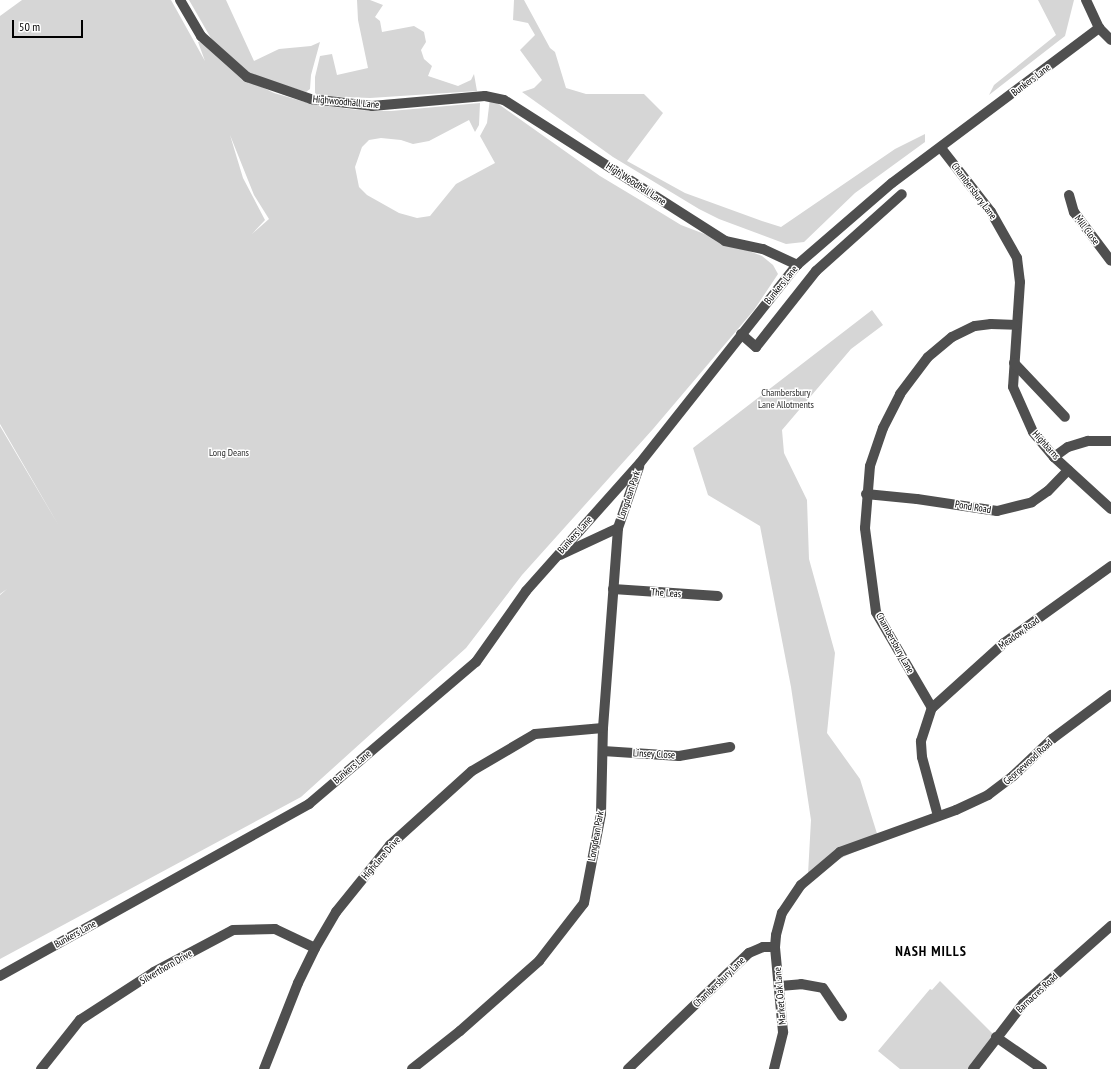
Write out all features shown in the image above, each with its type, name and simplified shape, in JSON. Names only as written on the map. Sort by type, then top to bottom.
[{"type":"street","name":"Highwoodhall Lane","points":[[180,0],[201,36],[247,77],[311,100],[372,106],[479,97]]},
{"type":"street","points":[[1086,0],[1099,28],[1111,40]]},
{"type":"street","name":"Bunkers Lane","points":[[0,976],[309,804],[476,662],[526,591],[640,463],[797,265],[892,183],[941,148],[1099,28]]},
{"type":"street","name":"High Woodhall Lane","points":[[479,97],[484,96],[504,100],[724,241],[763,249],[797,265]]},
{"type":"street","name":"Chambersbury Lane","points":[[932,708],[876,612],[865,528],[866,494],[870,466],[883,428],[900,394],[928,357],[952,337],[975,326],[991,324],[1016,325],[1020,282],[1017,258],[991,212],[941,148]]},
{"type":"street","points":[[741,334],[756,346],[816,271],[902,194]]},
{"type":"street","name":"Mill Close","points":[[1069,195],[1074,212],[1111,261]]},
{"type":"street","name":"Highbarns","points":[[1016,325],[1013,387],[1033,432],[1068,470],[1111,509]]},
{"type":"street","points":[[1014,364],[1065,417]]},
{"type":"street","points":[[1054,456],[1068,447],[1088,441],[1111,441]]},
{"type":"street","name":"Longdean Park","points":[[412,1069],[460,1031],[539,961],[584,903],[601,814],[603,728],[618,528],[640,463]]},
{"type":"street","name":"Pond Road","points":[[866,494],[917,498],[997,511],[1032,502],[1048,491],[1068,470]]},
{"type":"street","name":"Longdean Park","points":[[555,557],[618,528]]},
{"type":"street","name":"Meadow Road","points":[[932,708],[1004,643],[1111,566]]},
{"type":"street","name":"The Leas","points":[[613,589],[718,596]]},
{"type":"street","name":"Georgewood Road","points":[[938,816],[974,802],[998,788],[1052,739],[1111,695]]},
{"type":"street","points":[[775,947],[778,925],[789,901],[801,885],[832,857],[876,837],[938,816],[922,757],[921,741],[932,708]]},
{"type":"street","name":"Highclere Drive","points":[[264,1069],[298,983],[315,948],[336,912],[390,845],[472,771],[535,734],[603,728]]},
{"type":"street","name":"Linsey Close","points":[[603,751],[679,756],[730,748]]},
{"type":"street","name":"Barnacres Road","points":[[973,1069],[996,1036],[1023,1004],[1111,926]]},
{"type":"street","name":"Silverthorn Drive","points":[[41,1069],[80,1020],[154,972],[233,930],[275,929],[315,948]]},
{"type":"street","name":"Chambersbury Lane","points":[[628,1069],[749,953],[763,947],[775,947]]},
{"type":"street","name":"Market Oak Lane","points":[[774,1069],[783,1032],[780,986],[775,947]]},
{"type":"street","points":[[780,986],[801,984],[823,988],[842,1016]]},
{"type":"street","points":[[996,1036],[1042,1069]]},
{"type":"green space","name":"Long Deans","points":[[22,0],[171,0],[205,61],[198,42],[203,41],[244,78],[274,93],[312,104],[357,110],[391,111],[480,103],[479,125],[475,132],[469,120],[429,141],[413,144],[401,140],[381,138],[369,140],[362,147],[355,167],[359,187],[367,195],[399,213],[417,218],[430,216],[456,184],[495,163],[480,136],[487,123],[490,98],[600,176],[681,225],[762,256],[773,265],[778,274],[754,310],[653,429],[522,575],[466,648],[301,797],[0,959],[0,595],[7,589],[0,594],[0,426],[59,526],[0,424],[0,16]],"holes":[[[230,135],[254,195],[269,219],[252,234],[265,220],[243,178]]]},
{"type":"green space","points":[[189,0],[226,0],[254,61],[279,49],[311,46],[320,42],[311,75],[310,89],[306,92],[252,75],[212,40]]},
{"type":"green space","points":[[357,0],[370,0],[383,5],[375,17],[380,21],[382,32],[414,26],[424,32],[426,42],[421,50],[424,59],[432,66],[428,76],[458,86],[471,80],[474,74],[477,91],[370,98],[319,96],[315,93],[315,77],[320,56],[332,54],[337,75],[368,68],[358,20]]},
{"type":"green space","points":[[514,0],[524,0],[550,48],[555,52],[566,88],[586,94],[644,94],[663,113],[627,161],[685,193],[762,221],[781,227],[895,149],[925,134],[925,142],[855,193],[804,242],[786,244],[719,219],[699,209],[613,157],[522,92],[534,88],[542,80],[520,50],[535,35],[528,23],[513,20]]},
{"type":"green space","points":[[1038,0],[1074,0],[1065,36],[989,95],[994,85],[1056,35]]},
{"type":"green space","name":"Chambersbury Lane Allotments","points":[[872,310],[883,325],[851,349],[782,430],[784,453],[807,500],[809,559],[835,653],[827,733],[860,779],[879,840],[808,874],[811,820],[791,687],[760,526],[708,495],[693,448]]},
{"type":"green space","points":[[940,981],[996,1037],[973,1069],[900,1069],[878,1051],[930,989],[932,990]]},
{"type":"district","name":"NASH MILLS","points":[[931,951]]}]
